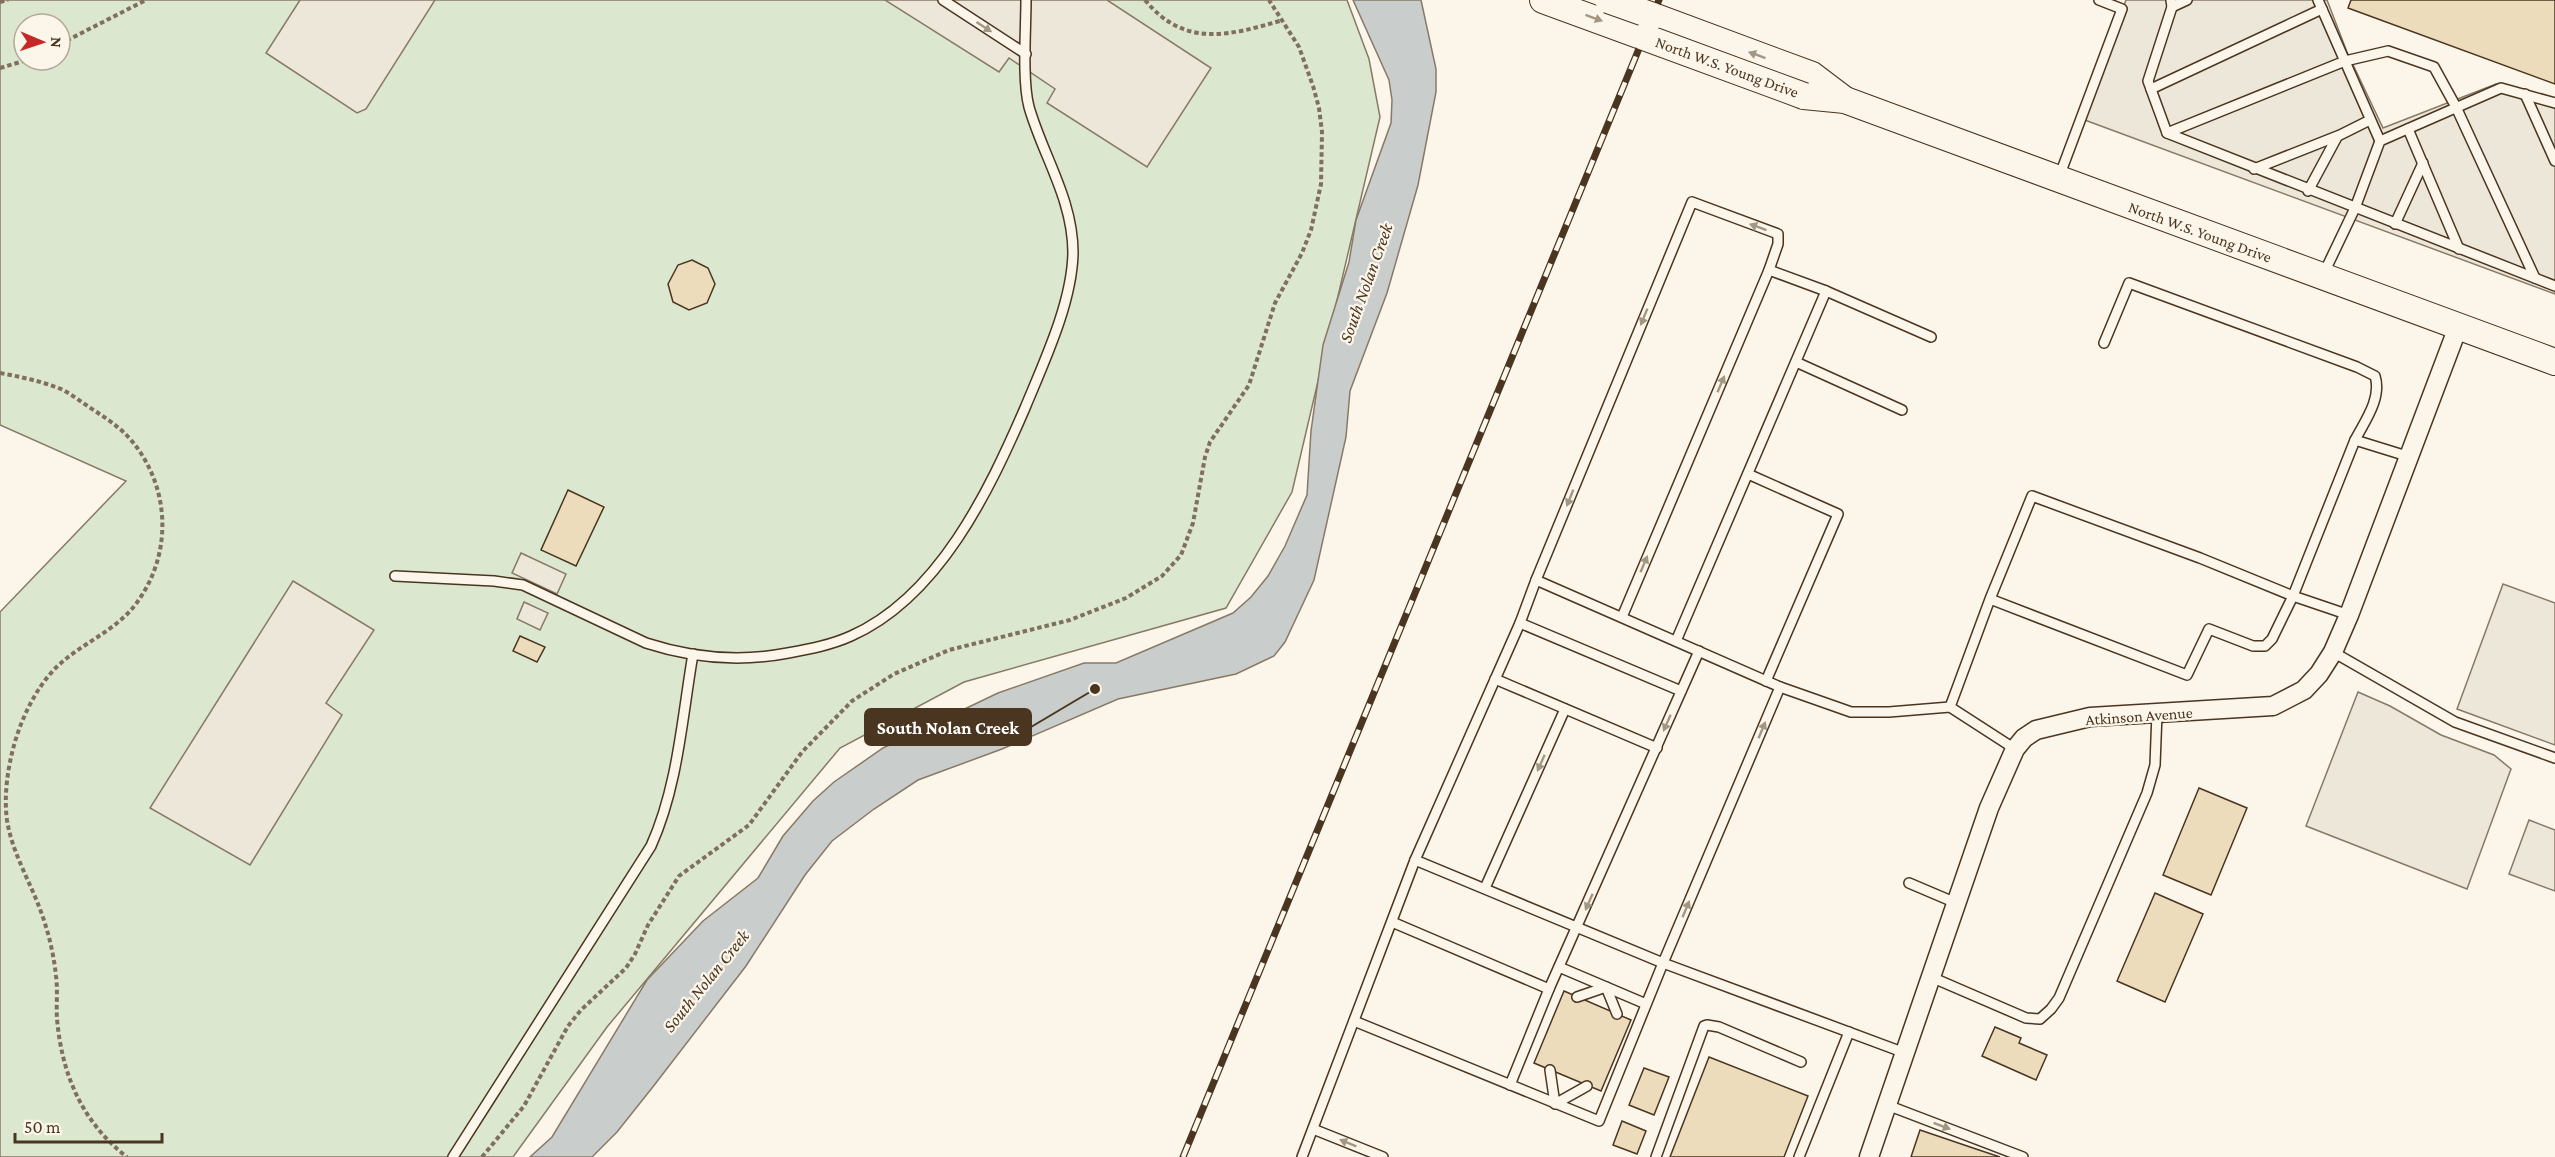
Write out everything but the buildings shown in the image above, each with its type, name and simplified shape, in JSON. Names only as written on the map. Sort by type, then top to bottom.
[{"type":"main road","points":[[1543,0],[1648,27]]},
{"type":"main road","points":[[1608,0],[1648,27]]},
{"type":"main road","name":"North W.S. Young Drive","points":[[1648,27],[2555,363]]},
{"type":"street","name":"Atkinson Avenue","points":[[1869,1157],[1989,808],[2015,749],[2024,738],[2036,730],[2090,717],[2273,706],[2292,699],[2304,690],[2319,674],[2333,652],[2349,615],[2458,327]]},
{"type":"lane","points":[[943,0],[1026,54]]},
{"type":"lane","points":[[395,576],[494,580],[524,585],[628,636],[666,650],[739,658],[773,656],[829,644],[852,636],[885,615],[924,580],[957,539],[977,507],[1013,435],[1063,307],[1072,269],[1073,253],[1069,216],[1058,179],[1027,99],[1026,0]]},
{"type":"lane","points":[[2058,179],[2122,9],[2099,0]]},
{"type":"lane","points":[[2187,0],[2172,3],[2148,81],[2167,133],[2308,191],[2555,286]]},
{"type":"lane","points":[[2151,89],[2320,4],[2380,141],[2355,208],[2322,277]]},
{"type":"lane","points":[[2167,133],[2345,61],[2388,51],[2434,67],[2456,107],[2535,278]]},
{"type":"lane","points":[[2380,141],[2501,88],[2555,103]]},
{"type":"lane","points":[[2525,94],[2555,161]]},
{"type":"lane","points":[[2254,169],[2340,135],[2370,120]]},
{"type":"lane","points":[[2408,129],[2459,249]]},
{"type":"lane","points":[[2308,191],[2335,139],[2340,135]]},
{"type":"lane","points":[[2396,224],[2423,163]]},
{"type":"lane","points":[[1302,1157],[1415,860],[1520,623],[1692,202],[1778,234],[1778,244],[1622,617]]},
{"type":"lane","points":[[1769,270],[1826,291],[1932,337]]},
{"type":"lane","points":[[1990,599],[2187,675],[2209,629],[2253,646],[2265,646],[2272,639],[2293,596],[2378,387],[2375,376],[2357,368],[2129,283],[2104,344]]},
{"type":"lane","points":[[1676,641],[1826,291]]},
{"type":"lane","points":[[1796,362],[1902,410]]},
{"type":"lane","points":[[2355,440],[2410,457]]},
{"type":"lane","points":[[1748,474],[1838,514],[1766,681]]},
{"type":"lane","points":[[1950,707],[1990,599],[2032,496],[2200,558],[2293,596],[2349,615]]},
{"type":"lane","points":[[1536,580],[1780,687],[1851,712],[1889,712],[1950,707],[2015,749]]},
{"type":"lane","points":[[1520,623],[1681,691]]},
{"type":"lane","points":[[1510,1085],[1549,989],[1699,651]]},
{"type":"lane","points":[[2333,652],[2455,722],[2555,758]]},
{"type":"lane","points":[[453,1157],[651,846],[665,813],[671,787],[693,654]]},
{"type":"lane","points":[[1495,679],[1657,747]]},
{"type":"lane","points":[[1353,1021],[1599,1121],[1780,687]]},
{"type":"lane","points":[[1485,888],[1565,710]]},
{"type":"lane","points":[[1931,977],[2026,1018],[2040,1019],[2051,1009],[2059,998],[2147,793],[2154,765],[2157,713]]},
{"type":"lane","points":[[1415,860],[1663,963],[1905,1053]]},
{"type":"lane","points":[[1909,883],[1956,903]]},
{"type":"lane","points":[[1392,922],[1549,989]]},
{"type":"lane","points":[[1559,968],[1646,1004]]},
{"type":"lane","points":[[1577,997],[1606,987]]},
{"type":"lane","points":[[1606,987],[1617,1014]]},
{"type":"lane","points":[[1656,1157],[1704,1026],[1719,1027],[1801,1062]]},
{"type":"lane","points":[[1799,1157],[1849,1032]]},
{"type":"lane","points":[[1550,1070],[1555,1104]]},
{"type":"lane","points":[[1555,1104],[1587,1086]]},
{"type":"lane","points":[[1887,1105],[2023,1157]]},
{"type":"lane","points":[[1313,1129],[1383,1157]]},
{"type":"path","points":[[0,2],[8,0]]},
{"type":"path","points":[[72,38],[146,0]]},
{"type":"path","points":[[1146,0],[1170,22],[1183,29],[1205,35],[1234,33],[1283,20]]},
{"type":"path","points":[[482,1157],[524,1106],[568,1026],[581,1010],[626,968],[648,925],[679,876],[749,825],[802,752],[852,701],[894,674],[949,650],[1070,620],[1126,598],[1147,587],[1177,560],[1193,523],[1199,480],[1210,442],[1249,385],[1268,320],[1302,253],[1317,205],[1323,157],[1319,108],[1299,46],[1269,0]]},
{"type":"path","points":[[0,373],[41,382],[63,390],[115,424],[131,440],[143,457],[161,500],[163,537],[159,559],[150,582],[128,614],[65,659],[38,692],[16,734],[6,801],[7,820],[13,845],[48,934],[57,977],[59,1040],[69,1081],[77,1101],[89,1119],[99,1132],[126,1157]]},
{"type":"green space","points":[[0,0],[1347,0],[1369,59],[1380,117],[1292,492],[1226,608],[964,682],[840,748],[607,1027],[513,1157],[0,1157],[0,612],[126,481],[0,425]]},
{"type":"shaded area","points":[[300,0],[435,0],[366,109],[357,113],[266,53]]},
{"type":"shaded area","points":[[885,0],[1107,0],[1211,68],[1147,167],[1047,103],[1055,89],[1009,58],[999,72]]},
{"type":"shaded area","points":[[2126,0],[2327,0],[2347,52],[2383,128],[2496,84],[2555,98],[2555,294],[2082,119]]},
{"type":"shaded area","points":[[521,553],[566,574],[557,594],[512,573]]},
{"type":"shaded area","points":[[293,581],[374,630],[326,703],[342,715],[250,865],[150,808]]},
{"type":"shaded area","points":[[2503,584],[2555,603],[2555,745],[2457,709]]},
{"type":"shaded area","points":[[524,602],[548,613],[540,630],[517,619]]},
{"type":"shaded area","points":[[2358,692],[2390,706],[2441,735],[2494,755],[2511,769],[2467,889],[2306,826]]},
{"type":"shaded area","points":[[2529,820],[2555,830],[2555,891],[2509,874]]},
{"type":"water","points":[[1353,0],[1421,0],[1436,69],[1436,92],[1418,185],[1387,293],[1350,391],[1346,437],[1314,580],[1285,642],[1274,656],[1236,674],[1118,699],[1002,749],[918,780],[874,809],[832,841],[805,875],[746,966],[617,1132],[592,1157],[530,1157],[552,1137],[647,980],[703,921],[758,878],[783,836],[813,801],[834,782],[883,748],[998,693],[1084,663],[1116,663],[1233,613],[1251,597],[1268,576],[1285,546],[1307,495],[1311,431],[1323,345],[1349,262],[1356,220],[1391,123],[1392,100],[1389,80]]},
{"type":"railway","points":[[1183,1157],[1659,0]]},
{"type":"place","name":"South Nolan Creek","points":[[1095,689]]}]
